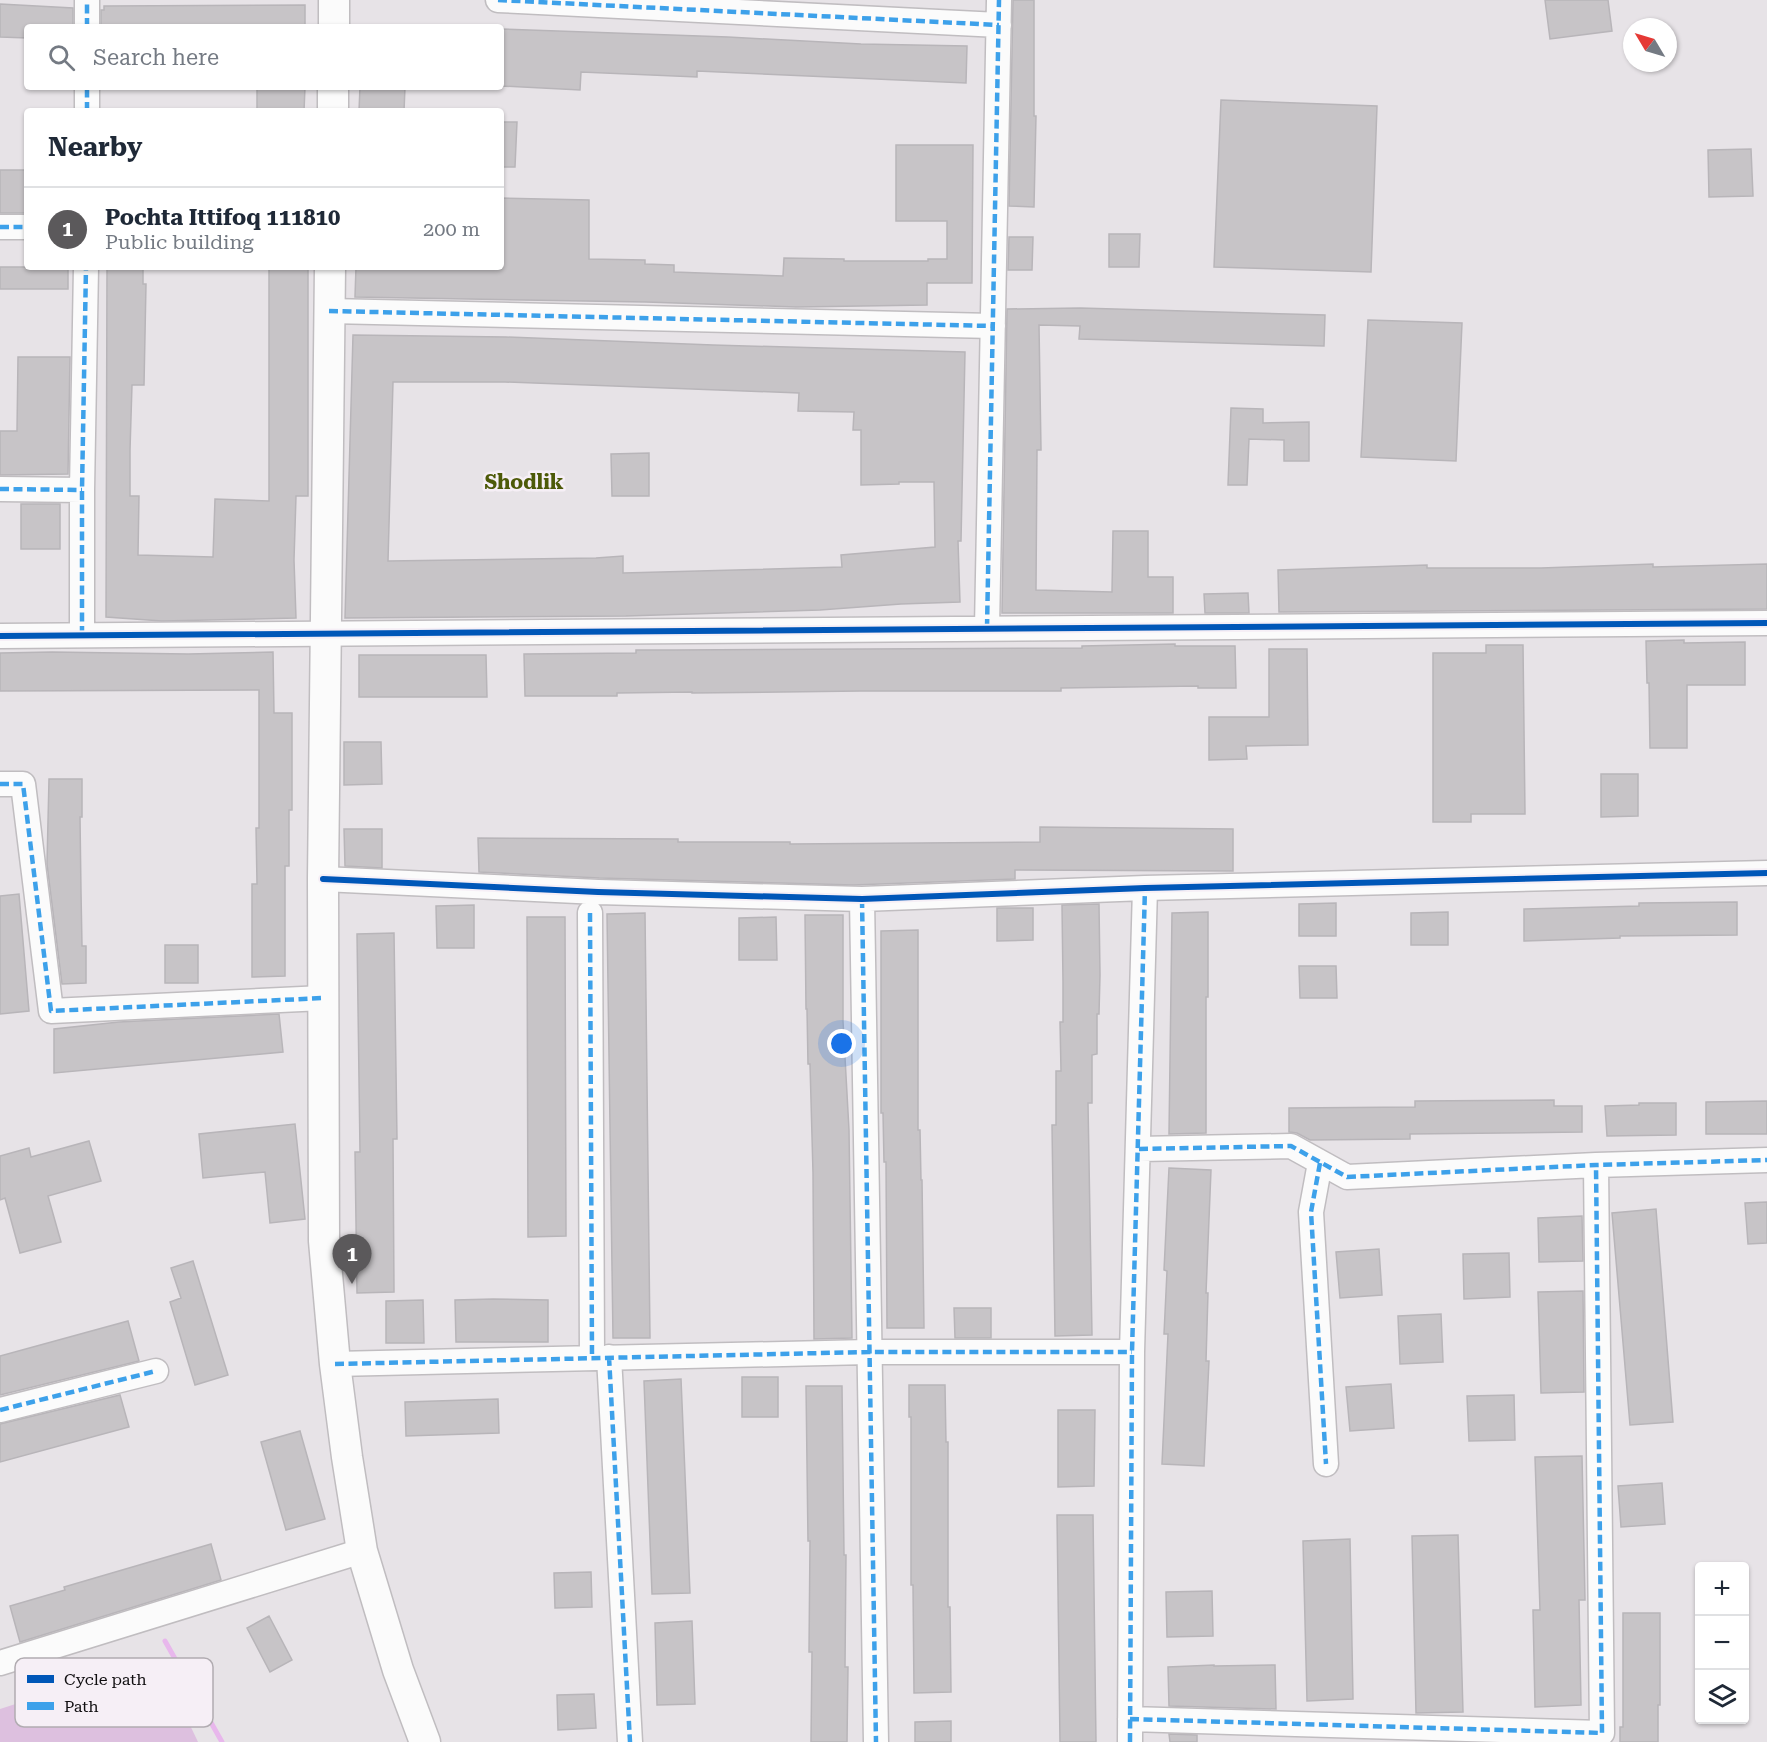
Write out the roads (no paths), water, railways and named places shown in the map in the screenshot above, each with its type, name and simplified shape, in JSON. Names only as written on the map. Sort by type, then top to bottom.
[{"type":"main road","points":[[334,0],[334,24]]},
{"type":"main road","points":[[333,90],[333,108]]},
{"type":"main road","points":[[330,270],[323,879],[324,1242],[335,1364],[362,1551],[398,1670],[424,1742]]},
{"type":"street","points":[[87,0],[87,24]]},
{"type":"street","points":[[498,0],[999,25]]},
{"type":"street","points":[[987,628],[999,0]]},
{"type":"street","points":[[87,90],[87,108]]},
{"type":"street","points":[[0,227],[24,227]]},
{"type":"street","points":[[82,635],[86,270]]},
{"type":"street","points":[[329,311],[993,326]]},
{"type":"street","points":[[0,489],[82,490]]},
{"type":"street","points":[[0,636],[1767,623]]},
{"type":"street","points":[[0,784],[23,784],[51,1011],[323,999]]},
{"type":"street","points":[[323,879],[597,892],[862,899],[1145,888],[1767,873]]},
{"type":"street","points":[[1145,888],[1132,1352],[1130,1731],[1602,1733],[1596,1165]]},
{"type":"street","points":[[862,899],[876,1742]]},
{"type":"street","points":[[590,914],[600,1357],[630,1742]]},
{"type":"street","points":[[1139,1149],[1291,1146],[1347,1177],[1596,1165],[1767,1160]]},
{"type":"street","points":[[1320,1163],[1311,1212],[1326,1464]]},
{"type":"street","points":[[335,1364],[868,1352],[1132,1352]]},
{"type":"street","points":[[0,1410],[156,1371]]},
{"type":"street","points":[[16,1658],[362,1551]]},
{"type":"street","points":[[0,1663],[15,1658]]},
{"type":"waterway","points":[[165,1641],[175,1658]]},
{"type":"waterway","points":[[213,1726],[222,1742]]},
{"type":"place","name":"Pochta Ittifoq 111810","points":[[352,1284]]},
{"type":"district","name":"Shodlik","points":[[524,482]]}]
